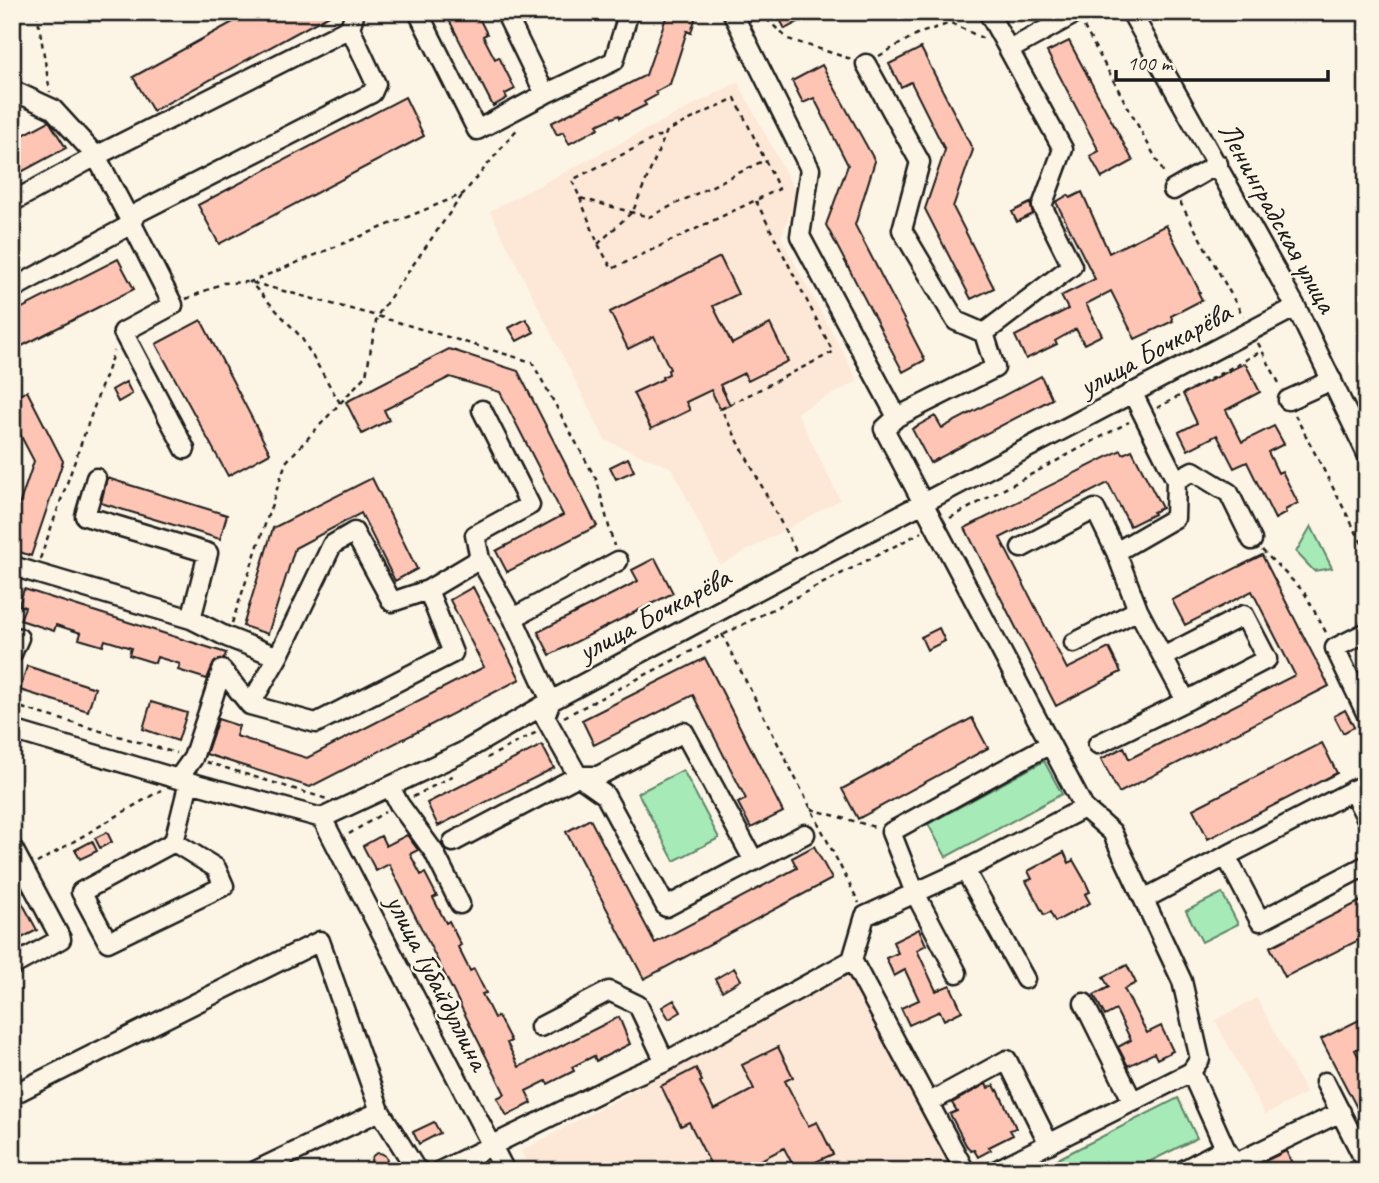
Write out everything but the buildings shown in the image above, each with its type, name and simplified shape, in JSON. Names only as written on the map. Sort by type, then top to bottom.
[{"type":"street","points":[[418,12],[477,130],[614,61],[629,12]]},
{"type":"street","points":[[505,12],[545,94]]},
{"type":"street","points":[[732,12],[810,169],[800,236],[897,417]]},
{"type":"street","points":[[984,333],[1072,266],[1042,206],[1063,149],[988,12]]},
{"type":"street","name":"Ленинградская улица","points":[[1131,12],[1296,307],[1367,454]]},
{"type":"street","points":[[1009,50],[1077,13]]},
{"type":"street","points":[[12,202],[352,21],[376,84],[372,93],[137,213],[132,224],[12,289]]},
{"type":"street","points":[[866,64],[920,162],[902,230],[956,321],[984,333],[995,368],[897,417],[884,429],[1084,808],[1112,832],[1182,981],[1200,1059],[1191,1073],[995,1171]]},
{"type":"street","points":[[12,90],[53,109],[96,156],[173,305],[123,332],[185,449]]},
{"type":"street","points":[[1173,190],[1218,164]]},
{"type":"street","name":"улица Бочкарёва","points":[[322,818],[461,753],[551,701],[803,566],[1296,307]]},
{"type":"street","points":[[1288,400],[1332,380]]},
{"type":"street","points":[[1116,552],[1175,518],[1176,480],[1132,392]]},
{"type":"street","points":[[482,410],[530,505],[475,535],[480,559],[513,618],[551,701],[545,717],[549,725],[578,776],[605,795],[666,906],[805,834]]},
{"type":"street","points":[[1176,480],[1193,471],[1229,493],[1252,540]]},
{"type":"street","points":[[96,478],[85,516],[208,553],[191,619]]},
{"type":"street","points":[[1021,548],[1095,509],[1116,552],[1138,610],[1186,701]]},
{"type":"street","points":[[250,705],[278,657],[332,545],[354,532],[392,602],[428,590],[480,559]]},
{"type":"street","points":[[513,618],[618,561]]},
{"type":"street","points":[[12,566],[191,619],[278,657]]},
{"type":"street","points":[[174,842],[183,781],[222,670],[250,705],[316,723],[453,653],[428,590]]},
{"type":"street","points":[[1074,643],[1138,610]]},
{"type":"street","points":[[1098,744],[1267,659],[1244,615],[1163,657]]},
{"type":"street","points":[[1367,632],[1335,648],[1367,715]]},
{"type":"street","points":[[12,636],[19,638],[12,654]]},
{"type":"street","points":[[453,842],[578,776],[598,776],[684,732],[754,860]]},
{"type":"street","points":[[14,736],[322,818]]},
{"type":"street","points":[[957,973],[915,893],[891,832],[1050,744]]},
{"type":"street","points":[[390,787],[434,852],[460,904]]},
{"type":"street","points":[[1144,898],[1359,787],[1367,819]]},
{"type":"street","points":[[440,1171],[464,1165],[490,1144],[511,1137],[629,1077],[665,1062],[852,960],[865,916],[965,870],[1084,808]]},
{"type":"street","name":"улица Губайдуллина","points":[[322,818],[505,1171]]},
{"type":"street","points":[[174,842],[216,868],[224,886],[108,942],[81,892],[174,842]]},
{"type":"street","points":[[12,847],[61,939],[12,966]]},
{"type":"street","points":[[1226,856],[1260,921],[1367,865]]},
{"type":"street","points":[[965,870],[1025,979]]},
{"type":"street","points":[[12,1095],[320,942],[380,1111],[416,1171],[420,1171]]},
{"type":"street","points":[[852,960],[965,1171]]},
{"type":"street","points":[[540,1027],[609,992],[638,1005],[665,1062]]},
{"type":"street","points":[[1084,1003],[1133,1102]]},
{"type":"street","points":[[930,1102],[1007,1060],[1049,1144]]},
{"type":"street","points":[[1191,1073],[1234,1161]]},
{"type":"street","points":[[1325,1082],[1365,1157]]},
{"type":"street","points":[[254,1171],[380,1111]]},
{"type":"street","points":[[1182,1171],[1234,1161],[1340,1112]]},
{"type":"path","points":[[37,12],[53,109]]},
{"type":"path","points":[[760,12],[788,39],[866,64],[917,34],[951,23],[1009,50]]},
{"type":"path","points":[[1077,13],[1252,330],[1367,553]]},
{"type":"path","points":[[735,98],[765,160],[779,189],[612,269],[598,244],[572,180],[735,98]]},
{"type":"path","points":[[227,637],[286,463],[366,375],[377,316],[463,194],[521,124]]},
{"type":"path","points":[[598,244],[633,211],[665,132]]},
{"type":"path","points":[[580,198],[649,217],[765,160]]},
{"type":"path","points":[[250,282],[463,194]]},
{"type":"path","points":[[756,201],[833,352],[721,409],[803,566]]},
{"type":"path","points":[[250,282],[301,337],[340,403]]},
{"type":"path","points":[[173,305],[223,283],[250,282],[532,362],[597,481],[618,561]]},
{"type":"path","points":[[35,573],[111,357],[123,332]]},
{"type":"path","points":[[480,762],[722,634],[935,526],[1262,351]]},
{"type":"path","points":[[1252,540],[1304,592],[1335,648]]},
{"type":"path","points":[[722,634],[865,916]]},
{"type":"path","points":[[12,705],[317,796]]},
{"type":"path","points":[[368,822],[457,774]]},
{"type":"path","points":[[24,870],[183,781]]},
{"type":"path","points":[[811,809],[891,832]]},
{"type":"shaded area","points":[[738,82],[797,195],[781,238],[858,381],[797,412],[840,500],[720,565],[672,468],[605,440],[490,211]]},
{"type":"shaded area","points":[[849,976],[952,1164],[939,1171],[531,1171],[521,1151]]},
{"type":"shaded area","points":[[1257,998],[1306,1093],[1265,1115],[1215,1020]]},
{"type":"green space","points":[[1311,526],[1332,568],[1314,571],[1296,552]]},
{"type":"green space","points":[[1044,761],[1062,794],[946,857],[928,824]]},
{"type":"green space","points":[[683,770],[719,838],[674,861],[638,793]]},
{"type":"green space","points":[[1222,893],[1238,924],[1202,942],[1186,911]]},
{"type":"green space","points":[[1178,1098],[1197,1138],[1131,1171],[1034,1171]]}]
